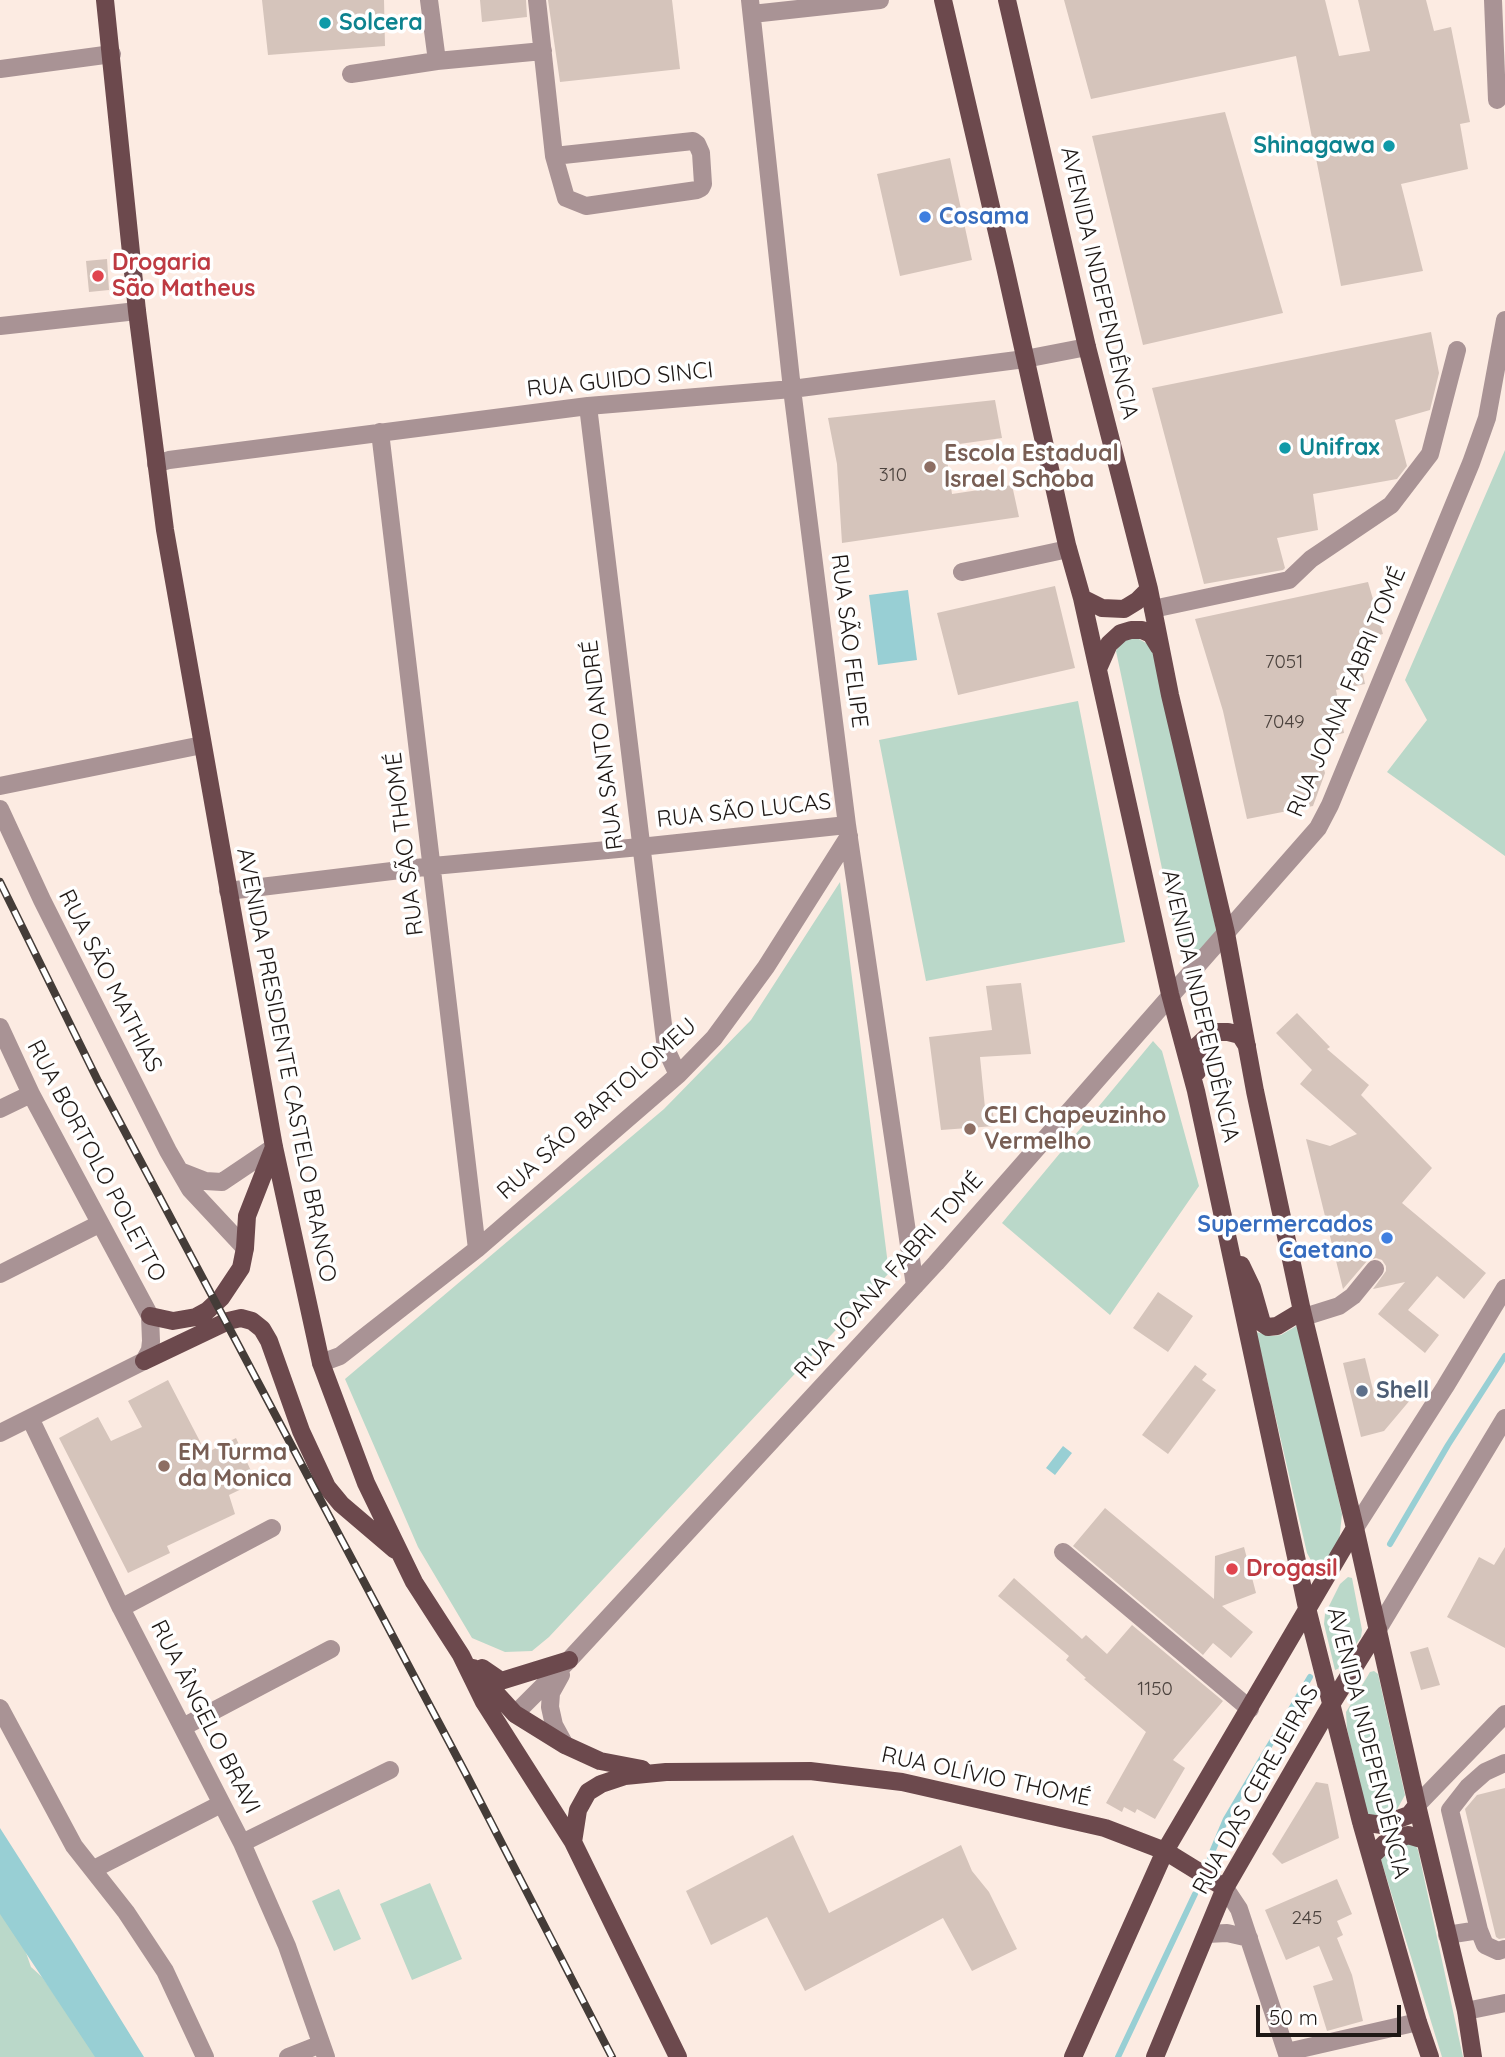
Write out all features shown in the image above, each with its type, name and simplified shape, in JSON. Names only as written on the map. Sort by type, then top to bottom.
[{"type":"main road","name":"AVENIDA PRESIDENTE CASTELO BRANCO","points":[[105,0],[136,310],[164,530],[274,1147],[321,1363],[366,1483],[400,1555],[414,1582],[461,1655],[484,1702],[573,1842],[678,2057]]},
{"type":"main road","name":"AVENIDA INDEPENDÊNCIA","points":[[943,0],[1068,549],[1082,598],[1170,994],[1196,1091],[1307,1608],[1361,1822],[1430,2057]]},
{"type":"main road","name":"AVENIDA INDEPENDÊNCIA","points":[[1007,0],[1087,347],[1149,589],[1227,933],[1247,1046],[1303,1314],[1466,2011],[1472,2054]]},
{"type":"main road","points":[[1082,598],[1102,608],[1124,609],[1149,589]]},
{"type":"main road","points":[[1098,669],[1109,644],[1121,633],[1142,630],[1151,634],[1161,649]]},
{"type":"main road","points":[[1196,1091],[1198,1045],[1212,1032],[1240,1035],[1247,1046]]},
{"type":"main road","points":[[150,1316],[173,1321],[196,1317],[207,1311],[220,1298],[241,1268],[247,1216],[274,1147]]},
{"type":"main road","points":[[1230,1248],[1252,1288],[1262,1323],[1268,1328],[1303,1314]]},
{"type":"main road","points":[[144,1361],[228,1321],[241,1318],[252,1321],[262,1329],[269,1341],[300,1431],[327,1487],[341,1504],[400,1555]]},
{"type":"main road","points":[[1073,2057],[1165,1850],[1355,1528]]},
{"type":"main road","name":"RUA DAS CEREJEIRAS","points":[[1155,2057],[1225,1888],[1378,1629]]},
{"type":"main road","points":[[461,1655],[501,1681],[569,1660]]},
{"type":"main road","points":[[461,1655],[515,1714],[565,1745],[614,1765],[666,1772]]},
{"type":"main road","points":[[484,1702],[503,1713],[515,1714]]},
{"type":"main road","name":"RUA OLÍVIO THOMÉ","points":[[666,1772],[810,1771],[902,1782],[1105,1828],[1165,1850],[1225,1888]]},
{"type":"main road","points":[[573,1842],[578,1810],[588,1792],[601,1784],[625,1776],[666,1772]]},
{"type":"main road","points":[[1361,1822],[1382,1825],[1409,1815],[1417,1805]]},
{"type":"main road","points":[[1371,1857],[1384,1844],[1408,1835],[1425,1840]]},
{"type":"street","points":[[429,0],[437,61]]},
{"type":"street","points":[[537,0],[554,156],[566,198],[586,206],[697,190],[703,184],[701,153],[693,141],[554,156]]},
{"type":"street","points":[[751,7],[880,0]]},
{"type":"street","points":[[1493,0],[1497,100]]},
{"type":"street","name":"RUA SÃO FELIPE","points":[[751,7],[792,389],[848,830],[915,1286]]},
{"type":"street","points":[[351,74],[437,61],[543,51]]},
{"type":"street","points":[[0,69],[112,54]]},
{"type":"street","points":[[0,326],[136,310]]},
{"type":"street","name":"RUA JOANA FABRI TOMÉ","points":[[515,1714],[569,1660],[915,1286],[1318,828],[1330,805],[1483,429],[1496,376],[1505,320]]},
{"type":"street","name":"RUA GUIDO SINCI","points":[[156,464],[169,460],[588,406],[792,389],[1025,359],[1087,347]]},
{"type":"street","points":[[1153,609],[1289,580],[1311,559],[1391,505],[1430,454],[1457,349]]},
{"type":"street","name":"RUA SANTO ANDRÉ","points":[[588,406],[666,1049],[678,1075]]},
{"type":"street","name":"RUA SÃO THOMÉ","points":[[380,432],[477,1249]]},
{"type":"street","points":[[962,572],[1068,549]]},
{"type":"street","points":[[0,786],[202,745]]},
{"type":"street","name":"RUA SÃO MATHIAS","points":[[0,809],[48,912],[168,1151],[190,1189],[245,1248]]},
{"type":"street","name":"RUA SÃO LUCAS","points":[[228,891],[433,866],[848,830]]},
{"type":"street","name":"RUA SÃO BARTOLOMEU","points":[[321,1363],[340,1356],[477,1249],[678,1075],[713,1038],[766,967],[848,830]]},
{"type":"street","name":"RUA BORTOLO POLETTO","points":[[0,1027],[30,1094],[150,1316]]},
{"type":"street","points":[[0,1109],[30,1094]]},
{"type":"street","points":[[182,1172],[205,1181],[222,1182],[274,1147]]},
{"type":"street","points":[[0,1274],[99,1224]]},
{"type":"street","points":[[1303,1314],[1339,1306],[1353,1296],[1375,1269]]},
{"type":"street","points":[[1355,1528],[1505,1288]]},
{"type":"street","points":[[0,1433],[144,1361],[150,1350],[150,1316]]},
{"type":"street","name":"RUA ÂNGELO BRAVI","points":[[30,1418],[121,1608],[242,1843],[287,1946],[323,2051]]},
{"type":"street","points":[[1378,1629],[1505,1418]]},
{"type":"street","points":[[121,1608],[272,1528]]},
{"type":"street","points":[[1063,1552],[1250,1709]]},
{"type":"street","points":[[183,1727],[331,1649]]},
{"type":"street","points":[[565,1745],[554,1725],[550,1707],[551,1693],[569,1660]]},
{"type":"street","points":[[0,1708],[74,1846],[126,1912],[165,1971],[205,2057]]},
{"type":"street","points":[[1417,1805],[1505,1714]]},
{"type":"street","points":[[1505,1763],[1485,1772],[1468,1787],[1450,1810],[1479,1930],[1485,1945],[1498,1951],[1505,1949]]},
{"type":"street","points":[[242,1843],[390,1770]]},
{"type":"street","points":[[94,1869],[221,1804]]},
{"type":"street","name":"RUA OLÍVIO THOMÉ","points":[[1225,1888],[1239,1909],[1288,2054]]},
{"type":"street","points":[[1447,1935],[1479,1930]]},
{"type":"street","points":[[1207,1934],[1227,1933],[1249,1938]]},
{"type":"street","points":[[1466,2011],[1505,2003]]},
{"type":"street","points":[[1288,2054],[1418,2022]]},
{"type":"street","points":[[288,2057],[323,2051]]},
{"type":"green space","points":[[1505,450],[1505,856],[1387,772],[1427,720],[1405,680]]},
{"type":"green space","points":[[1137,638],[1155,648],[1217,934],[1196,954],[1187,950],[1175,930],[1116,651],[1123,639]]},
{"type":"green space","points":[[1078,701],[1125,942],[926,981],[879,740]]},
{"type":"green space","points":[[840,882],[889,1273],[549,1637],[532,1651],[505,1652],[472,1638],[418,1547],[345,1379],[664,1109],[751,1020]]},
{"type":"green space","points":[[1153,1041],[1162,1051],[1199,1186],[1110,1315],[1002,1223]]},
{"type":"green space","points":[[1298,1325],[1342,1514],[1339,1542],[1326,1564],[1318,1565],[1313,1564],[1307,1553],[1256,1332],[1281,1335]]},
{"type":"green space","points":[[1348,1577],[1352,1578],[1362,1630],[1361,1637],[1340,1668],[1335,1670],[1324,1624],[1325,1614],[1340,1584]]},
{"type":"green space","points":[[1370,1672],[1378,1674],[1405,1795],[1395,1813],[1378,1820],[1367,1814],[1347,1729],[1346,1712]]},
{"type":"green space","points":[[1400,1842],[1415,1844],[1418,1850],[1463,2057],[1442,2057],[1381,1860],[1383,1852]]},
{"type":"green space","points":[[0,1878],[31,1967],[42,1977],[99,2057],[0,2057]]},
{"type":"green space","points":[[430,1883],[462,1959],[412,1980],[380,1904]]},
{"type":"green space","points":[[339,1889],[361,1939],[334,1951],[312,1901]]},
{"type":"water","points":[[908,590],[917,660],[878,665],[869,595]]},
{"type":"water","points":[[1063,1446],[1072,1453],[1055,1475],[1046,1468]]},
{"type":"water","points":[[0,1828],[144,2057],[95,2057],[0,1914]]},
{"type":"building","name":"Solcera","points":[[262,0],[384,0],[385,46],[268,55]]},
{"type":"building","points":[[480,0],[526,0],[527,17],[482,22]]},
{"type":"building","points":[[548,0],[672,0],[680,69],[560,82]]},
{"type":"building","name":"Shinagawa","points":[[1064,0],[1325,0],[1339,56],[1370,51],[1358,0],[1426,0],[1434,31],[1451,27],[1470,122],[1460,124],[1468,169],[1401,184],[1423,271],[1341,286],[1296,56],[1091,99]]},
{"type":"building","points":[[1225,112],[1283,313],[1143,345],[1092,136]]},
{"type":"building","name":"Cosama","points":[[950,158],[972,260],[900,276],[877,174]]},
{"type":"building","name":"Drogaria São Matheus","points":[[107,259],[109,290],[89,292],[86,261]]},
{"type":"building","name":"Unifrax","points":[[1431,332],[1439,373],[1430,410],[1395,420],[1407,466],[1397,479],[1313,494],[1318,530],[1277,538],[1285,568],[1283,570],[1204,584],[1152,388]]},
{"type":"building","points":[[995,400],[1002,438],[945,446],[952,494],[1012,485],[1019,517],[842,543],[837,464],[828,418]]},
{"type":"building","points":[[1368,582],[1383,634],[1356,641],[1365,684],[1336,690],[1344,733],[1316,739],[1325,773],[1313,806],[1247,819],[1223,711],[1195,619]]},
{"type":"building","points":[[1055,586],[1075,668],[958,695],[937,613]]},
{"type":"building","points":[[1021,983],[1031,1054],[980,1057],[985,1108],[992,1107],[995,1126],[941,1130],[929,1037],[992,1030],[986,986]]},
{"type":"building","name":"Supermercados Caetano","points":[[1297,1013],[1330,1047],[1327,1049],[1369,1085],[1361,1095],[1432,1168],[1402,1203],[1486,1273],[1464,1299],[1437,1276],[1408,1310],[1439,1335],[1425,1353],[1378,1314],[1405,1282],[1373,1289],[1386,1271],[1382,1260],[1376,1258],[1367,1261],[1343,1289],[1306,1139],[1330,1146],[1357,1134],[1300,1084],[1312,1070],[1276,1033]]},
{"type":"building","points":[[1158,1292],[1193,1316],[1168,1352],[1133,1328]]},
{"type":"building","name":"Shell","points":[[1365,1358],[1376,1402],[1391,1384],[1411,1399],[1384,1431],[1361,1437],[1343,1363]]},
{"type":"building","points":[[1195,1365],[1207,1374],[1202,1380],[1216,1390],[1168,1454],[1142,1435]]},
{"type":"building","name":"EM Turma da Monica","points":[[168,1380],[206,1453],[236,1438],[256,1482],[229,1495],[235,1514],[167,1546],[170,1553],[128,1573],[59,1438],[98,1417],[111,1441],[142,1427],[128,1401]]},
{"type":"building","points":[[1105,1508],[1214,1599],[1215,1556],[1244,1547],[1256,1593],[1222,1606],[1253,1632],[1231,1658],[1213,1643],[1203,1655],[1073,1546]]},
{"type":"building","points":[[1505,1547],[1505,1648],[1447,1617],[1479,1557],[1494,1565]]},
{"type":"building","points":[[1014,1578],[1082,1639],[1086,1635],[1107,1654],[1132,1625],[1223,1701],[1173,1760],[1185,1768],[1155,1819],[1137,1809],[1135,1813],[1124,1807],[1122,1812],[1106,1803],[1146,1732],[1084,1679],[1086,1678],[1066,1660],[1069,1656],[998,1596]]},
{"type":"building","points":[[1428,1647],[1440,1685],[1421,1690],[1410,1652]]},
{"type":"building","points":[[1316,1782],[1328,1784],[1339,1838],[1282,1864],[1272,1854]]},
{"type":"building","points":[[1505,1788],[1505,1938],[1499,1939],[1496,1937],[1465,1809],[1477,1795]]},
{"type":"building","points":[[793,1835],[829,1913],[961,1845],[972,1871],[989,1892],[1017,1949],[972,1971],[943,1918],[805,1991],[767,1917],[711,1945],[686,1891]]},
{"type":"building","points":[[1337,1879],[1352,1914],[1337,1921],[1343,1935],[1337,1938],[1352,1975],[1363,2021],[1327,2031],[1313,1986],[1333,1980],[1319,1946],[1286,1960],[1265,1910]]},
{"type":"waterway","points":[[1390,1544],[1448,1445],[1505,1356]]},
{"type":"waterway","points":[[1210,1857],[1226,1819],[1310,1677]]},
{"type":"waterway","points":[[1118,2057],[1195,1894]]},
{"type":"railway","points":[[0,882],[98,1081],[466,1774],[612,2057]]},
{"type":"place","name":"Solcera","points":[[325,23]]},
{"type":"place","name":"Shinagawa","points":[[1389,146]]},
{"type":"place","name":"Cosama","points":[[925,217]]},
{"type":"place","name":"Drogaria São Matheus","points":[[98,276]]},
{"type":"place","name":"Unifrax","points":[[1285,448]]},
{"type":"place","name":"Escola Estadual Israel Schoba","points":[[930,467]]},
{"type":"place","name":"CEI Chapeuzinho Vermelho","points":[[970,1129]]},
{"type":"place","name":"Supermercados Caetano","points":[[1387,1238]]},
{"type":"place","name":"Shell","points":[[1362,1391]]},
{"type":"place","name":"EM Turma da Monica","points":[[164,1466]]},
{"type":"place","name":"Drogasil","points":[[1232,1569]]}]
